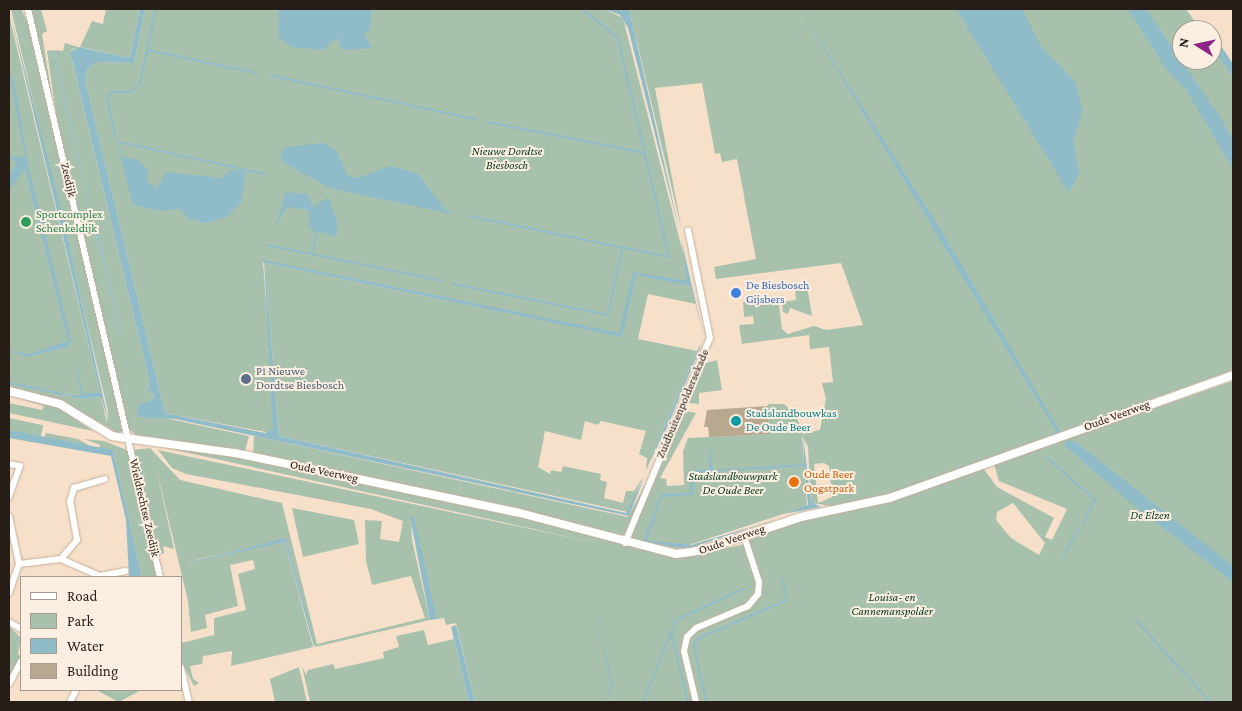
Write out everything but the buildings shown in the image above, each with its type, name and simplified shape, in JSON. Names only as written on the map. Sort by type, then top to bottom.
[{"type":"street","name":"Zeedijk","points":[[28,9],[128,438]]},
{"type":"street","name":"Zuidbuitenpoldersekade","points":[[625,543],[710,338],[688,230]]},
{"type":"street","name":"Oude Veerweg","points":[[9,391],[60,404],[101,432],[128,438],[235,453],[516,512],[625,543],[683,554],[801,517],[890,498],[1233,375]]},
{"type":"street","name":"Wieldrechtse Zeedijk","points":[[128,438],[160,576]]},
{"type":"street","points":[[9,464],[20,466],[9,497]]},
{"type":"street","points":[[62,559],[76,540],[70,502],[74,488],[105,479]]},
{"type":"street","points":[[9,516],[19,564],[9,593]]},
{"type":"street","points":[[696,702],[684,651],[687,637],[696,628],[748,606],[758,594],[759,582],[744,536]]},
{"type":"street","points":[[19,564],[62,559],[86,574],[100,576],[126,571]]},
{"type":"street","points":[[9,622],[20,628]]},
{"type":"street","points":[[9,684],[20,663]]},
{"type":"street","points":[[182,672],[189,702]]},
{"type":"green space","points":[[11,9],[21,9],[28,23],[123,430],[119,434],[61,401],[9,388],[9,15],[100,393],[83,393],[76,363],[83,395],[62,394],[80,399],[101,397],[107,423],[108,411]]},
{"type":"green space","points":[[29,9],[41,9],[47,31],[42,34],[54,110]]},
{"type":"green space","points":[[106,9],[140,9],[130,58],[80,47],[92,21],[103,24]]},
{"type":"green space","name":"Nieuwe Dordtse Biesbosch","points":[[145,9],[604,9],[623,18],[696,304],[648,294],[638,339],[697,351],[646,470],[647,458],[639,454],[646,431],[601,421],[598,425],[585,421],[581,440],[545,431],[538,467],[550,474],[551,470],[561,472],[563,466],[601,474],[600,480],[607,482],[604,498],[623,503],[626,491],[634,491],[643,477],[628,512],[279,436],[265,263],[547,321],[266,261],[263,263],[276,434],[165,413],[85,80],[88,68],[96,62],[134,63]]},
{"type":"green space","name":"Stadslandbouwpark De Oude Beer","points":[[629,9],[1186,9],[1194,20],[1172,20],[1172,70],[1222,70],[1222,62],[1233,78],[1233,370],[887,495],[832,506],[811,503],[808,447],[802,436],[807,506],[677,549],[644,541],[634,542],[631,534],[685,411],[696,413],[660,478],[666,479],[667,486],[684,485],[683,451],[688,438],[769,434],[768,404],[784,404],[796,415],[803,434],[820,430],[826,399],[822,383],[833,382],[829,347],[810,349],[809,335],[742,344],[739,325],[754,324],[753,316],[744,317],[743,302],[761,304],[761,298],[778,296],[782,329],[788,334],[814,326],[826,330],[863,325],[841,263],[716,279],[714,267],[756,259],[737,159],[722,162],[720,153],[715,154],[702,83],[655,88],[682,231]],"holes":[[[824,463],[829,466],[832,497],[818,503],[814,464]]]},
{"type":"green space","points":[[65,43],[78,47],[71,50],[72,61],[150,383],[146,391],[151,391],[154,400],[139,405],[138,416],[146,414],[249,436],[245,451],[138,437],[128,428],[59,134],[47,51],[52,50],[91,214],[54,50],[63,51]],"holes":[[[96,226],[122,334],[94,227]]]},
{"type":"green space","points":[[807,286],[812,316],[790,308],[788,314],[783,312],[782,302],[796,300],[795,288]]},
{"type":"green space","points":[[717,360],[722,390],[699,393],[699,404],[689,403],[702,364]]},
{"type":"green space","points":[[1233,381],[1233,702],[475,702],[456,623],[446,625],[444,618],[437,619],[411,516],[412,540],[430,620],[315,647],[286,539],[187,562],[285,542],[313,647],[231,666],[232,651],[203,656],[202,664],[190,666],[193,679],[199,683],[194,686],[182,663],[182,643],[214,635],[214,618],[246,610],[238,574],[255,569],[253,560],[230,565],[238,606],[205,615],[207,628],[191,632],[188,601],[155,463],[174,549],[163,546],[164,553],[157,556],[133,450],[150,448],[180,480],[282,503],[317,644],[425,618],[411,576],[372,585],[366,561],[365,520],[382,521],[380,539],[399,542],[403,521],[371,509],[186,474],[172,468],[158,450],[606,545],[157,446],[222,454],[517,516],[675,558],[742,545],[755,535],[807,518],[983,468],[997,487],[1054,518],[1045,537],[1052,540],[1067,509],[999,481],[994,464]],"holes":[[[1013,503],[1045,543],[1039,555],[1011,538],[996,520],[997,512]]]},
{"type":"green space","points":[[9,395],[56,406],[93,431],[9,413],[9,403],[42,410],[44,406]]},
{"type":"green space","points":[[9,418],[43,425],[41,437],[9,430]]},
{"type":"green space","points":[[46,433],[78,439],[97,450],[44,438]]},
{"type":"green space","points":[[254,436],[628,517],[647,481],[626,533],[619,536],[253,454]]},
{"type":"green space","points":[[84,439],[104,441],[129,451],[158,576],[142,576],[113,450],[99,450],[100,445]]},
{"type":"green space","points":[[292,508],[354,520],[359,544],[303,557]]},
{"type":"green space","points":[[9,626],[20,637],[18,654],[20,659],[9,678]]},
{"type":"green space","points":[[424,630],[428,645],[454,639],[469,702],[310,702],[302,666],[306,675],[308,670],[333,664],[335,669],[384,658],[383,652],[399,647],[396,636]]},
{"type":"green space","points":[[299,667],[307,702],[275,702],[270,679]]},
{"type":"green space","points":[[98,691],[139,691],[119,702]]},
{"type":"water","points":[[9,9],[58,197],[109,423],[101,397],[80,399],[62,394],[81,395],[74,354],[83,393],[100,393]]},
{"type":"water","points":[[140,9],[145,9],[134,63],[96,62],[88,68],[85,80],[165,413],[265,433],[273,429],[264,260],[619,333],[633,272],[687,281],[681,239],[704,338],[691,286],[636,275],[622,337],[265,263],[279,436],[626,513],[644,478],[629,516],[175,419],[138,417],[138,405],[154,399],[151,391],[146,392],[150,383],[70,52],[78,47],[130,58]]},
{"type":"water","points":[[279,9],[371,9],[370,30],[364,33],[372,48],[342,50],[337,38],[323,50],[291,47],[278,36]]},
{"type":"water","points":[[604,9],[629,9],[680,233],[628,28],[620,15]]},
{"type":"water","points":[[800,9],[941,230],[1061,433],[1048,436],[1056,431]]},
{"type":"water","points":[[956,9],[1022,9],[1040,45],[1075,82],[1083,110],[1073,141],[1079,173],[1069,193]]},
{"type":"water","points":[[1128,9],[1146,9],[1172,47],[1172,70],[1188,70],[1220,117],[1233,139],[1233,169],[1186,90],[1166,69]]},
{"type":"water","points":[[1222,47],[1233,64],[1233,78],[1222,62]]},
{"type":"water","points":[[52,50],[54,51],[92,215],[91,214]]},
{"type":"water","points":[[9,73],[14,81],[29,168],[71,340],[67,347],[27,357],[9,351],[29,354],[68,341],[25,169],[9,190],[9,176],[17,163],[9,157],[25,157]]},
{"type":"water","points":[[116,139],[122,156],[138,160],[149,172],[146,180],[157,188],[166,172],[221,178],[233,169],[246,172],[241,203],[228,216],[207,223],[188,219],[180,209],[160,211],[133,205]]},
{"type":"water","points":[[323,143],[336,151],[348,176],[357,178],[390,166],[417,173],[445,209],[456,215],[329,188],[284,163],[280,157],[285,147]]},
{"type":"water","points":[[286,192],[308,194],[313,207],[328,197],[338,224],[336,237],[309,229],[309,210],[287,207],[275,226]]},
{"type":"water","points":[[96,226],[122,334],[121,335],[94,227]]},
{"type":"water","points":[[702,343],[668,425],[646,470],[697,351]]},
{"type":"water","points":[[9,430],[113,450],[142,576],[129,576],[126,520],[111,456],[9,438]]},
{"type":"water","points":[[803,435],[811,502],[821,507],[784,514],[808,505],[804,466],[694,473],[693,495],[662,497],[647,540],[691,545],[778,519],[687,549],[643,542],[661,494],[690,493],[691,471],[709,469],[709,444],[713,470],[804,464]]},
{"type":"water","points":[[1066,440],[1076,442],[1233,566],[1233,582],[1133,505],[1064,445]]},
{"type":"water","points":[[410,517],[414,517],[437,619],[430,620]]},
{"type":"water","points":[[286,538],[314,647],[285,542],[187,563]]},
{"type":"water","points":[[593,599],[613,685],[607,702],[611,684]]},
{"type":"water","points":[[456,625],[475,702],[469,702],[451,627]]},
{"type":"waterway","points":[[116,139],[107,97],[111,92],[130,92],[140,84],[156,9]]},
{"type":"waterway","points":[[468,216],[669,257],[618,38],[582,9]]},
{"type":"waterway","points":[[147,50],[256,73]]},
{"type":"waterway","points":[[272,76],[475,119]]},
{"type":"waterway","points":[[487,122],[645,153]]},
{"type":"waterway","points":[[118,142],[265,174]]},
{"type":"waterway","points":[[312,254],[317,232]]},
{"type":"waterway","points":[[267,245],[442,281]]},
{"type":"waterway","points":[[453,284],[608,315],[622,249]]},
{"type":"waterway","points":[[9,383],[62,394]]},
{"type":"waterway","points":[[1046,457],[1095,500],[1082,525]]},
{"type":"waterway","points":[[1064,554],[1079,529]]},
{"type":"waterway","points":[[706,702],[694,644],[699,638],[787,600],[782,579]]},
{"type":"waterway","points":[[643,702],[676,620],[743,589]]},
{"type":"waterway","points":[[1135,619],[1210,702]]},
{"type":"waterway","points":[[671,632],[688,702]]},
{"type":"place","name":"Sportcomplex Schenkeldijk","points":[[26,222]]},
{"type":"place","name":"De Biesbosch Gijsbers","points":[[736,293]]},
{"type":"place","name":"P1 Nieuwe Dordtse Biesbosch","points":[[246,379]]},
{"type":"place","name":"Stadslandbouwkas De Oude Beer","points":[[736,421]]},
{"type":"place","name":"Oude Beer Oogstpark","points":[[794,482]]},
{"type":"park label","name":"De Elzen","points":[[1150,516]]},
{"type":"park label","name":"Louisa- en Cannemanspolder","points":[[892,605]]}]
